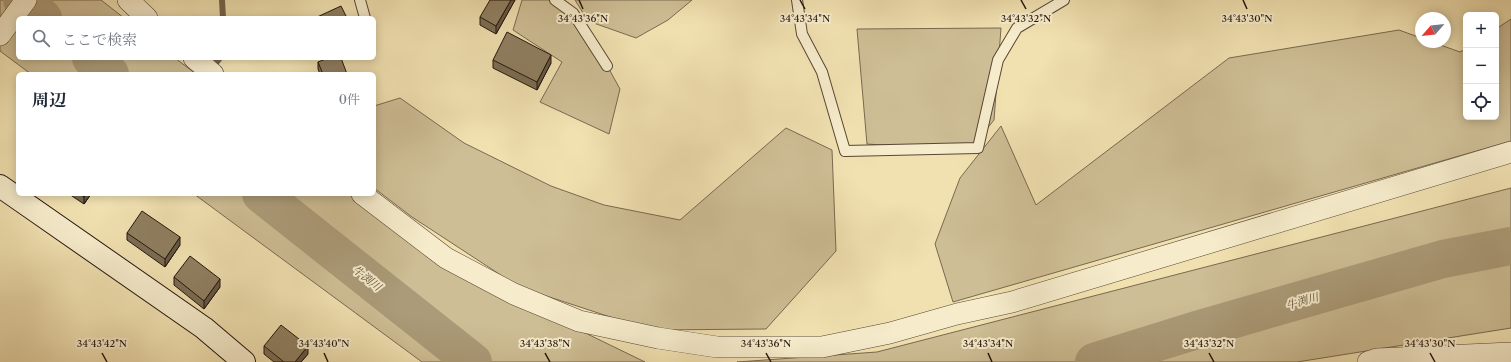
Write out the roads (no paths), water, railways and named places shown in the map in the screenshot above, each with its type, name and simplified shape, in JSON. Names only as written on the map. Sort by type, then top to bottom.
[{"type":"street","points":[[0,35],[26,0]]},
{"type":"street","points":[[128,0],[145,16]]},
{"type":"street","points":[[196,60],[211,72]]},
{"type":"street","points":[[365,196],[446,258],[514,294],[579,321],[658,338],[717,348],[822,347],[890,333],[957,314],[1012,302],[1511,152]]},
{"type":"street","points":[[0,186],[204,328],[244,362]]},
{"type":"street","points":[[1368,362],[1385,359],[1511,353]]},
{"type":"lane","points":[[360,0],[364,16]]},
{"type":"lane","points":[[555,0],[573,13],[607,66]]},
{"type":"lane","points":[[797,0],[802,34],[822,72],[845,151],[978,148],[998,60],[1017,28],[1064,0]]},
{"type":"waterway","name":"牛渕川","points":[[22,0],[41,16]]},
{"type":"waterway","points":[[222,0],[223,16]]},
{"type":"waterway","name":"牛渕川","points":[[93,60],[108,72]]},
{"type":"waterway","points":[[212,68],[218,60]]},
{"type":"waterway","name":"牛渕川","points":[[264,196],[473,362]]},
{"type":"waterway","name":"牛渕川","points":[[1094,362],[1200,329],[1443,259],[1511,246]]}]
